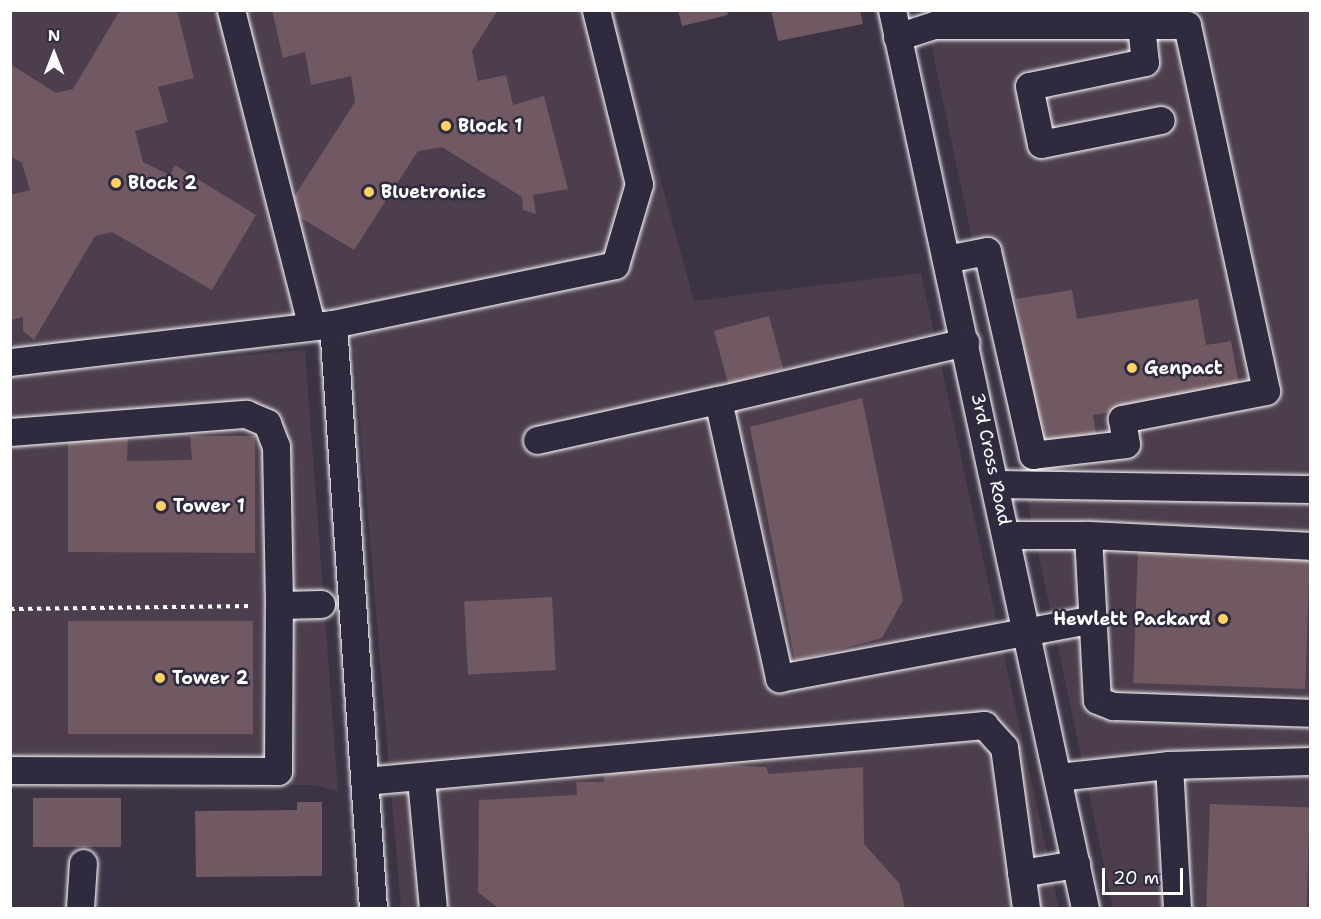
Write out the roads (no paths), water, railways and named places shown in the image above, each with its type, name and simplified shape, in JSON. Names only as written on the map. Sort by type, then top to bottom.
[{"type":"street","points":[[231,10],[322,324],[364,781],[373,909]]},
{"type":"street","points":[[10,362],[322,324],[615,265],[639,184],[596,10]]},
{"type":"street","name":"3rd Cross Road","points":[[892,10],[998,492],[1085,909]]},
{"type":"street","points":[[1142,25],[1145,63],[1029,86],[1041,144],[1161,120]]},
{"type":"street","points":[[897,37],[935,26],[1187,25],[1266,392],[1122,419],[1126,444],[1034,455],[987,251],[946,259]]},
{"type":"street","points":[[537,440],[965,342]]},
{"type":"street","points":[[718,400],[779,678],[1026,629],[1089,620]]},
{"type":"street","points":[[10,432],[246,414],[267,423],[276,446],[279,605],[278,771],[10,770]]},
{"type":"street","points":[[998,492],[1206,498],[1219,489],[1311,489]]},
{"type":"street","points":[[1007,535],[1088,535],[1311,546]]},
{"type":"street","points":[[1088,535],[1089,620],[1097,700],[1113,706],[1311,713]]},
{"type":"street","points":[[279,605],[321,604]]},
{"type":"street","points":[[364,781],[422,779],[984,725],[1004,747],[1026,909]]},
{"type":"street","points":[[1058,777],[1168,765],[1311,761]]},
{"type":"street","points":[[1168,765],[1177,909]]},
{"type":"street","points":[[422,779],[433,909]]},
{"type":"street","points":[[80,909],[83,863]]},
{"type":"street","points":[[1021,873],[1076,864]]},
{"type":"place","name":"Block 1","points":[[446,126]]},
{"type":"place","name":"Block 2","points":[[116,183]]},
{"type":"place","name":"Bluetronics","points":[[369,192]]},
{"type":"place","name":"Genpact","points":[[1132,368]]},
{"type":"place","name":"Tower 1","points":[[161,506]]},
{"type":"place","name":"Hewlett Packard","points":[[1223,619]]},
{"type":"place","name":"Tower 2","points":[[160,678]]}]
